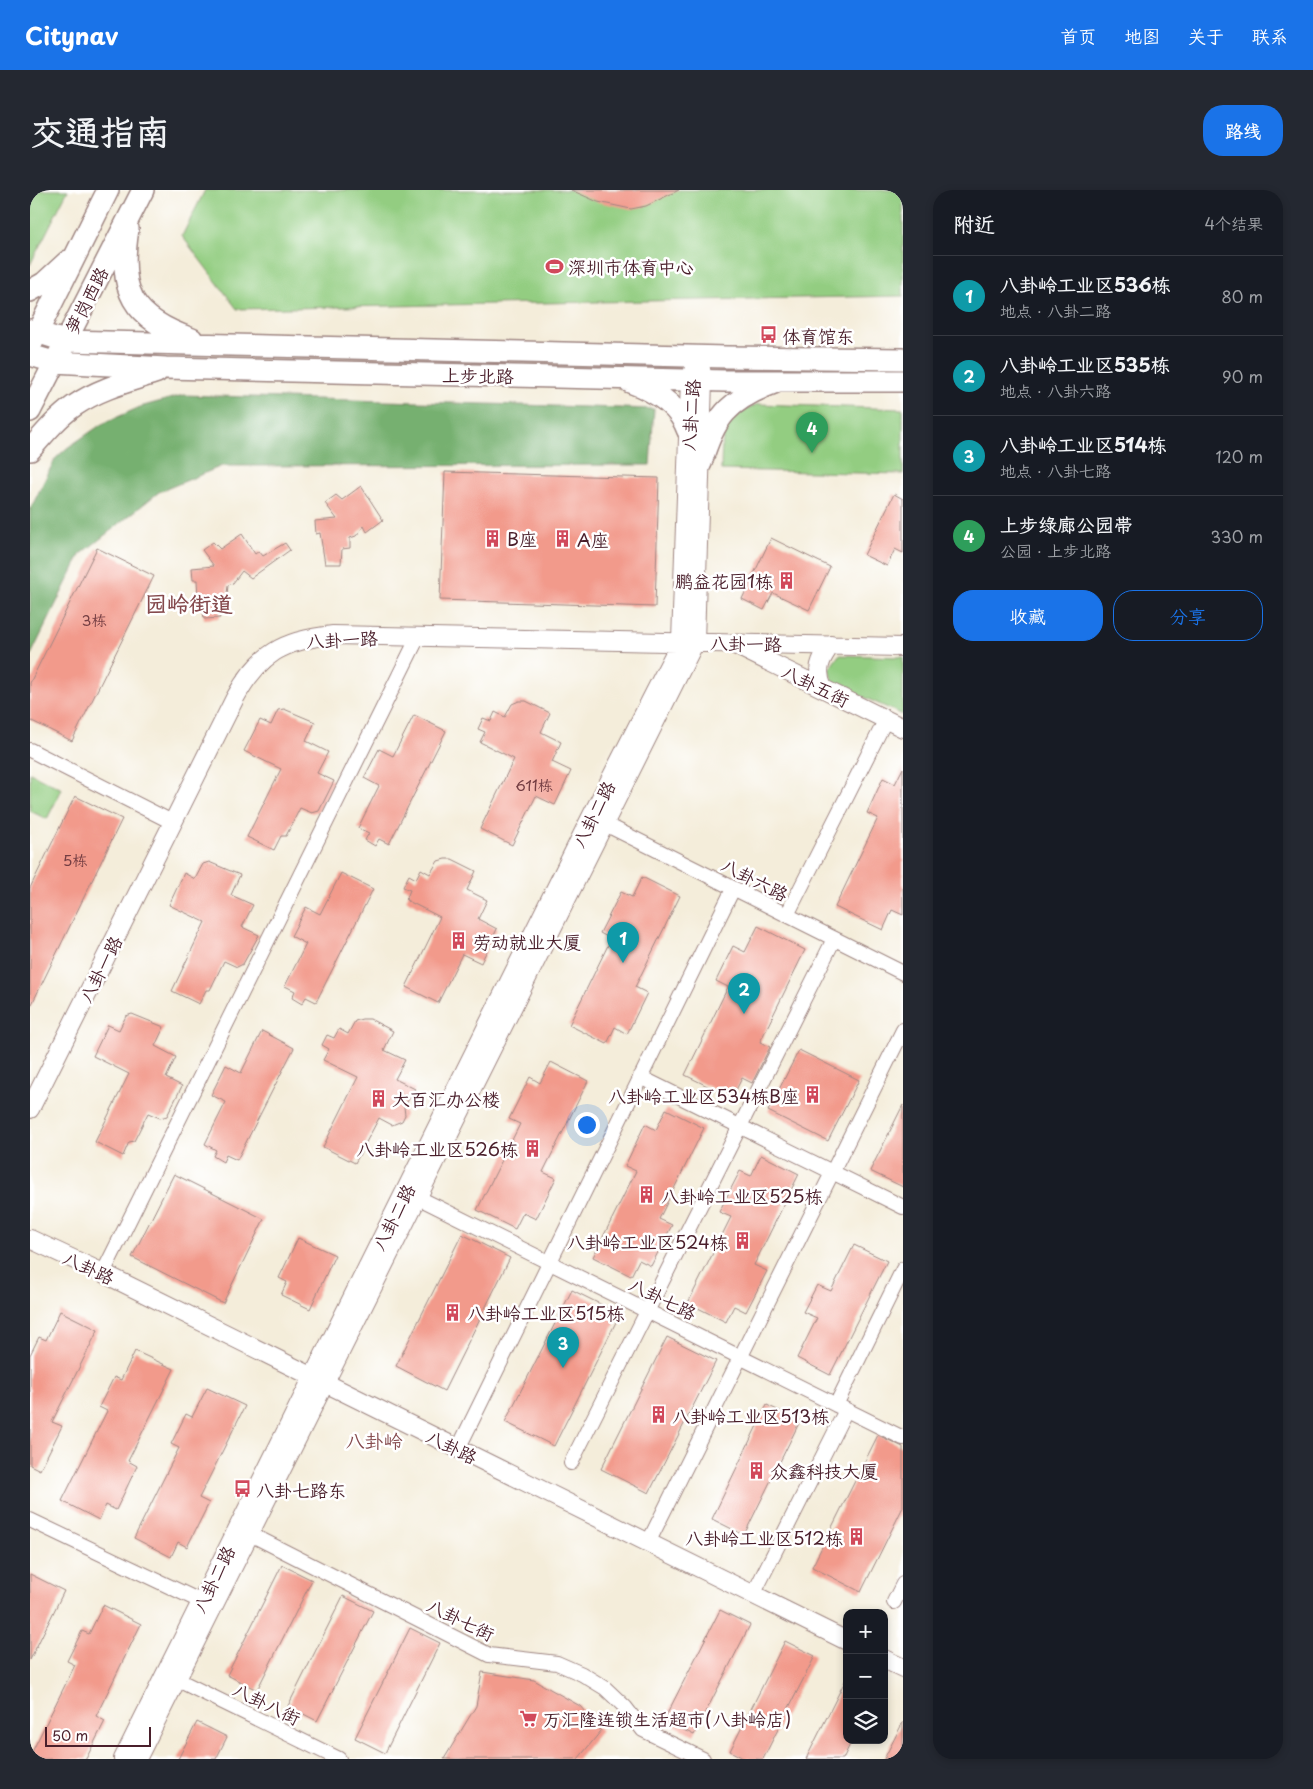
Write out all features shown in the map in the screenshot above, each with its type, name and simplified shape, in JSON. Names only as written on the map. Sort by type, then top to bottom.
[{"type":"main road","name":"笋岗西路","points":[[32,337],[108,190]]},
{"type":"main road","name":"笋岗西路","points":[[30,411],[106,259],[130,218],[143,190]]},
{"type":"main road","points":[[130,218],[125,266],[126,282],[132,298],[157,323],[204,343]]},
{"type":"main road","points":[[30,291],[66,264],[84,238]]},
{"type":"main road","name":"上步北路","points":[[32,337],[65,341],[903,359]]},
{"type":"main road","name":"上步北路","points":[[30,355],[54,362],[166,368],[620,379],[903,382]]},
{"type":"main road","points":[[30,450],[55,422],[75,406],[100,391],[166,368]]},
{"type":"main road","points":[[620,379],[650,391],[669,403],[684,419],[688,431]]},
{"type":"main road","points":[[701,463],[709,436],[719,417],[749,394],[780,381]]},
{"type":"street","name":"八卦二路","points":[[688,642],[688,431],[698,356]]},
{"type":"street","name":"八卦二路","points":[[123,1759],[202,1602],[319,1381],[688,642],[701,463],[696,380]]},
{"type":"street","name":"八卦一路","points":[[30,1109],[174,824],[241,686],[257,665],[272,652],[289,643],[310,637],[333,635],[903,647]]},
{"type":"street","points":[[103,1273],[418,637]]},
{"type":"street","name":"八卦五街","points":[[729,642],[903,728]]},
{"type":"street","points":[[823,688],[818,678],[819,667],[823,656],[831,645]]},
{"type":"street","points":[[787,915],[886,719]]},
{"type":"street","points":[[30,750],[174,824]]},
{"type":"street","name":"八卦六路","points":[[598,821],[834,939],[902,970]]},
{"type":"street","points":[[458,1449],[733,889]]},
{"type":"street","points":[[571,1463],[834,939]]},
{"type":"street","points":[[648,1543],[903,1030]]},
{"type":"street","points":[[640,1077],[903,1207]]},
{"type":"street","name":"八卦七路","points":[[412,1195],[903,1438]]},
{"type":"street","name":"八卦路","points":[[30,1239],[103,1273],[843,1638]]},
{"type":"street","points":[[753,1594],[841,1407],[903,1269]]},
{"type":"street","name":"八卦二路","points":[[137,1759],[250,1534],[319,1381]]},
{"type":"street","points":[[30,1520],[202,1602]]},
{"type":"street","name":"八卦七街","points":[[250,1534],[489,1655],[557,1663],[582,1674],[605,1688],[625,1706],[643,1730],[703,1759]]},
{"type":"street","points":[[894,1602],[903,1584]]},
{"type":"street","points":[[888,1661],[903,1668]]},
{"type":"street","name":"八卦八街","points":[[178,1680],[339,1759]]},
{"type":"green space","points":[[30,190],[68,190],[30,265]]},
{"type":"green space","name":"深圳市体育中心","points":[[205,190],[903,190],[903,296],[237,309],[182,236]]},
{"type":"green space","points":[[183,395],[654,409],[650,465],[222,466],[159,492],[80,555],[30,657],[30,510],[55,459],[67,448],[102,424],[140,407]]},
{"type":"green space","points":[[758,404],[903,409],[903,474],[721,470],[723,437],[726,429],[737,416]]},
{"type":"green space","points":[[839,655],[903,657],[903,715],[833,683],[829,669]]},
{"type":"green space","points":[[30,773],[62,789],[47,819],[30,811]]},
{"type":"building","points":[[571,190],[679,190],[646,206],[631,209],[598,202]]},
{"type":"building","points":[[445,472],[659,478],[655,607],[440,600]]},
{"type":"building","points":[[361,486],[383,520],[367,532],[364,526],[356,536],[350,538],[350,548],[342,549],[341,564],[325,564],[320,533],[316,534],[315,521],[337,519],[325,503],[336,495],[342,500]]},
{"type":"building","points":[[894,494],[903,499],[903,553],[895,549],[887,566],[864,555]]},
{"type":"building","points":[[242,534],[255,554],[259,551],[263,556],[285,543],[290,550],[251,578],[242,571],[233,583],[228,585],[227,595],[219,596],[220,618],[204,619],[201,597],[198,597],[197,580],[193,580],[192,568],[214,566],[202,550],[213,542],[220,549]]},
{"type":"building","name":"鹏益花园1栋","points":[[771,538],[830,567],[809,610],[773,593],[764,610],[742,599]]},
{"type":"building","points":[[97,548],[154,576],[72,741],[30,720],[30,683]]},
{"type":"building","points":[[526,701],[550,713],[541,732],[561,742],[552,762],[571,771],[555,805],[536,796],[512,845],[480,829],[514,759],[480,742],[485,732],[478,729],[483,718],[491,721],[495,712],[505,717],[512,704]]},
{"type":"building","points":[[284,709],[315,722],[306,741],[328,752],[317,773],[334,781],[319,811],[312,813],[300,808],[286,836],[281,836],[274,850],[247,837],[281,769],[244,751],[260,720],[271,725],[278,710]]},
{"type":"building","points":[[414,715],[446,731],[389,844],[379,839],[375,846],[365,840],[369,833],[358,828],[379,786],[364,778],[379,749],[393,756]]},
{"type":"building","points":[[903,768],[903,915],[892,910],[883,930],[835,907],[878,818],[867,813],[883,778],[895,784]]},
{"type":"building","points":[[75,796],[122,819],[30,1008],[30,888]]},
{"type":"building","name":"劳动就业大厦","points":[[452,859],[476,871],[467,890],[487,900],[478,919],[497,929],[481,963],[462,954],[438,1003],[406,987],[440,917],[406,900],[410,890],[403,887],[409,875],[416,879],[421,869],[430,874],[438,861]]},
{"type":"building","points":[[209,862],[240,875],[231,895],[253,905],[242,927],[259,935],[243,964],[237,967],[224,961],[210,990],[206,990],[199,1004],[172,991],[205,922],[169,905],[184,873],[195,879],[203,864]]},
{"type":"building","points":[[341,873],[373,889],[316,1002],[306,997],[302,1004],[292,998],[295,991],[285,986],[306,944],[291,936],[306,907],[320,914]]},
{"type":"building","points":[[642,877],[680,896],[635,987],[647,993],[627,1034],[615,1027],[607,1044],[569,1025],[611,939],[600,933],[621,892],[632,897]]},
{"type":"building","points":[[758,926],[805,950],[760,1042],[770,1047],[752,1083],[742,1078],[732,1098],[685,1075],[728,987],[716,981],[733,946],[745,952]]},
{"type":"building","points":[[132,1014],[164,1027],[155,1046],[176,1057],[166,1078],[182,1086],[167,1116],[160,1118],[148,1113],[134,1141],[129,1142],[123,1156],[95,1142],[129,1074],[93,1056],[108,1025],[119,1030],[126,1016]]},
{"type":"building","name":"大百汇办公楼","points":[[370,1019],[393,1031],[384,1050],[405,1060],[395,1079],[415,1089],[404,1107],[405,1115],[402,1121],[392,1125],[379,1118],[355,1163],[323,1147],[358,1077],[323,1060],[329,1049],[322,1045],[327,1035],[334,1038],[339,1029],[348,1034],[355,1021]]},
{"type":"building","points":[[262,1031],[294,1048],[237,1160],[226,1155],[223,1162],[213,1156],[216,1150],[205,1144],[226,1102],[211,1095],[226,1065],[241,1073]]},
{"type":"building","name":"八卦岭工业区534栋B座","points":[[799,1050],[859,1080],[828,1141],[768,1111]]},
{"type":"building","name":"八卦岭工业区526栋","points":[[551,1062],[588,1081],[543,1172],[556,1178],[536,1219],[523,1213],[515,1229],[477,1210],[520,1124],[509,1119],[530,1077],[540,1083]]},
{"type":"building","points":[[903,1105],[903,1187],[870,1171]]},
{"type":"building","name":"八卦岭工业区525栋","points":[[666,1109],[704,1128],[659,1219],[672,1225],[651,1266],[639,1260],[631,1276],[593,1257],[636,1171],[625,1166],[645,1124],[656,1130]]},
{"type":"building","name":"八卦岭工业区524栋","points":[[761,1155],[799,1174],[754,1265],[767,1271],[746,1312],[734,1306],[726,1322],[688,1303],[731,1217],[719,1212],[740,1171],[751,1176]]},
{"type":"building","points":[[174,1174],[264,1219],[223,1303],[132,1257]]},
{"type":"building","name":"八卦岭工业区515栋","points":[[462,1234],[510,1258],[444,1391],[396,1366]]},
{"type":"building","points":[[298,1238],[335,1255],[310,1309],[281,1295],[287,1282],[279,1278]]},
{"type":"building","points":[[854,1245],[887,1261],[830,1375],[797,1358],[817,1318],[803,1312],[817,1285],[831,1291]]},
{"type":"building","points":[[572,1290],[620,1314],[554,1446],[505,1422]]},
{"type":"building","points":[[60,1311],[98,1330],[52,1422],[62,1426],[40,1470],[30,1465],[30,1355],[39,1337],[46,1340]]},
{"type":"building","name":"八卦岭工业区513栋","points":[[667,1337],[716,1361],[649,1493],[601,1469]]},
{"type":"building","points":[[135,1351],[174,1369],[128,1461],[137,1466],[116,1510],[106,1505],[99,1520],[62,1501],[107,1411],[99,1407],[114,1377],[121,1380]]},
{"type":"building","points":[[207,1388],[245,1406],[199,1498],[209,1503],[187,1547],[178,1542],[171,1557],[134,1538],[179,1448],[171,1444],[186,1414],[192,1417]]},
{"type":"building","name":"众鑫科技大厦","points":[[767,1405],[800,1421],[744,1535],[712,1519]]},
{"type":"building","name":"八卦岭工业区512栋","points":[[878,1435],[903,1447],[903,1507],[861,1592],[812,1567]]},
{"type":"building","points":[[282,1565],[312,1580],[257,1690],[227,1675]]},
{"type":"building","points":[[30,1574],[64,1591],[30,1660]]},
{"type":"building","points":[[343,1596],[373,1611],[317,1721],[288,1706]]},
{"type":"building","points":[[103,1605],[141,1624],[96,1716],[105,1721],[86,1759],[37,1759],[30,1756],[75,1665],[67,1661],[82,1631],[89,1634]]},
{"type":"building","points":[[720,1610],[750,1625],[694,1735],[664,1720]]},
{"type":"building","points":[[410,1628],[440,1643],[385,1753],[355,1738]]},
{"type":"building","points":[[785,1641],[815,1656],[763,1759],[745,1759],[730,1751]]},
{"type":"building","name":"万汇隆连锁生活超市(八卦岭店)","points":[[482,1672],[534,1680],[580,1706],[601,1731],[578,1759],[444,1759],[476,1706]]},
{"type":"building","points":[[843,1685],[843,1744],[850,1744],[843,1759],[806,1759]]},
{"type":"building","points":[[197,1722],[227,1737],[216,1759],[178,1759]]},
{"type":"building","points":[[903,1722],[903,1759],[884,1759]]},
{"type":"place","name":"深圳市体育中心","points":[[554,266]]},
{"type":"place","name":"体育馆东","points":[[768,335]]},
{"type":"place","name":"上步绿廊公园带","points":[[812,453]]},
{"type":"place","name":"B座","points":[[493,538]]},
{"type":"place","name":"A座","points":[[563,539]]},
{"type":"place","name":"鹏益花园1栋","points":[[787,580]]},
{"type":"place","name":"劳动就业大厦","points":[[459,941]]},
{"type":"place","name":"八卦岭工业区536栋","points":[[623,963]]},
{"type":"place","name":"八卦岭工业区535栋","points":[[744,1014]]},
{"type":"place","name":"八卦岭工业区534栋B座","points":[[813,1095]]},
{"type":"place","name":"大百汇办公楼","points":[[378,1098]]},
{"type":"place","name":"八卦岭工业区526栋","points":[[532,1148]]},
{"type":"place","name":"八卦岭工业区525栋","points":[[647,1195]]},
{"type":"place","name":"八卦岭工业区524栋","points":[[742,1241]]},
{"type":"place","name":"八卦岭工业区515栋","points":[[453,1312]]},
{"type":"place","name":"八卦岭工业区514栋","points":[[563,1368]]},
{"type":"place","name":"八卦岭工业区513栋","points":[[658,1415]]},
{"type":"place","name":"众鑫科技大厦","points":[[756,1470]]},
{"type":"place","name":"八卦七路东","points":[[242,1489]]},
{"type":"place","name":"八卦岭工业区512栋","points":[[857,1537]]},
{"type":"place","name":"万汇隆连锁生活超市(八卦岭店)","points":[[529,1718]]},
{"type":"district","name":"园岭街道","points":[[189,602]]},
{"type":"district","name":"八卦岭","points":[[374,1440]]}]
